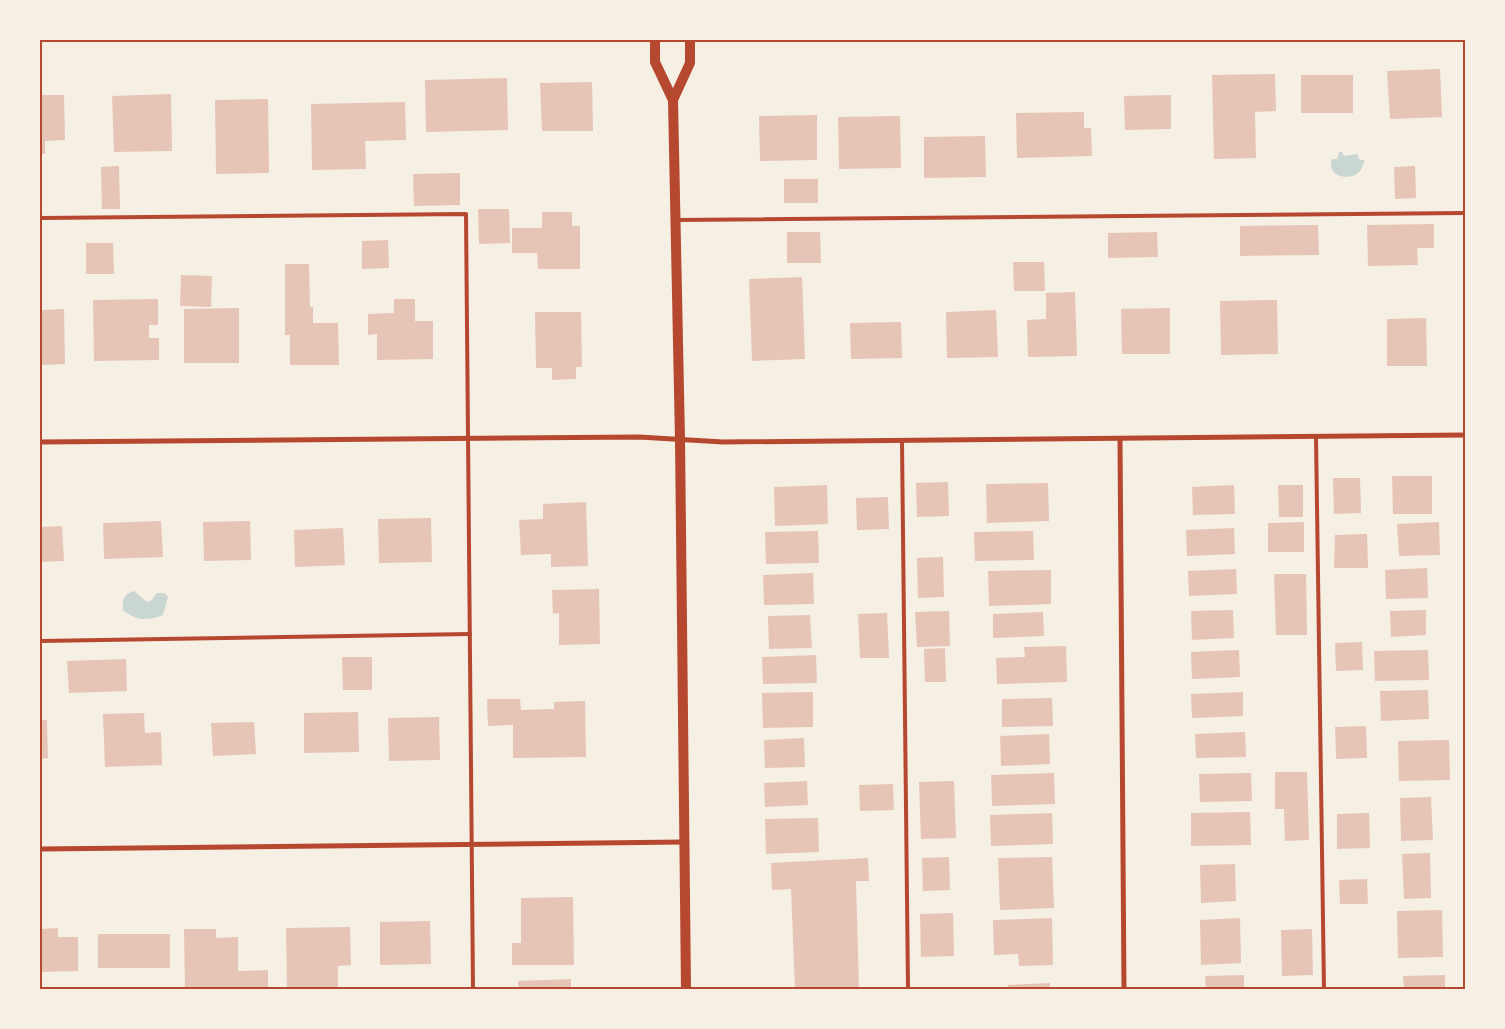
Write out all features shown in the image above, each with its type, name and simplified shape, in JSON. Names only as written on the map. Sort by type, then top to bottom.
[{"type":"main road","points":[[655,40],[655,62],[673,100],[680,439],[686,989]]},
{"type":"main road","points":[[673,100],[690,62],[690,40]]},
{"type":"street","points":[[40,442],[640,437],[723,442],[902,442],[1465,435]]},
{"type":"street","points":[[1120,440],[1124,989]]},
{"type":"street","points":[[40,849],[684,842]]},
{"type":"lane","points":[[675,220],[1465,213]]},
{"type":"lane","points":[[40,218],[466,214],[473,989]]},
{"type":"lane","points":[[1316,437],[1324,989]]},
{"type":"lane","points":[[902,442],[908,989]]},
{"type":"lane","points":[[40,641],[470,634]]},
{"type":"shaded area","points":[[1339,152],[1342,152],[1344,156],[1357,154],[1359,159],[1365,161],[1359,172],[1350,177],[1344,177],[1332,170],[1332,159],[1337,159]]},
{"type":"shaded area","points":[[134,591],[147,602],[152,600],[157,593],[164,593],[168,597],[163,615],[142,619],[123,610],[123,600],[127,594]]},
{"type":"building","points":[[1440,69],[1442,117],[1390,119],[1387,71]]},
{"type":"building","points":[[1275,74],[1276,111],[1255,112],[1256,158],[1214,159],[1212,75]]},
{"type":"building","points":[[1301,75],[1353,75],[1353,113],[1301,113]]},
{"type":"building","points":[[507,78],[508,130],[426,132],[425,80]]},
{"type":"building","points":[[592,82],[593,131],[542,131],[540,83]]},
{"type":"building","points":[[171,94],[172,151],[114,152],[112,96]]},
{"type":"building","points":[[40,95],[64,95],[65,140],[45,141],[45,154],[40,154]]},
{"type":"building","points":[[1171,95],[1171,129],[1125,130],[1124,96]]},
{"type":"building","points":[[268,99],[269,173],[216,174],[215,100]]},
{"type":"building","points":[[405,102],[406,140],[365,141],[366,169],[312,170],[311,104]]},
{"type":"building","points":[[1084,112],[1084,128],[1091,128],[1092,156],[1017,158],[1016,113]]},
{"type":"building","points":[[817,115],[817,160],[760,161],[759,116]]},
{"type":"building","points":[[900,116],[901,168],[839,169],[838,117]]},
{"type":"building","points":[[985,136],[986,177],[924,178],[924,137]]},
{"type":"building","points":[[119,166],[120,209],[102,209],[101,167]]},
{"type":"building","points":[[1415,166],[1416,198],[1395,199],[1394,167]]},
{"type":"building","points":[[460,173],[460,205],[414,206],[413,174]]},
{"type":"building","points":[[784,179],[818,179],[818,203],[784,203]]},
{"type":"building","points":[[478,209],[509,209],[510,243],[479,244]]},
{"type":"building","points":[[542,212],[572,212],[572,226],[580,226],[580,269],[538,269],[537,253],[512,253],[512,228],[542,228]]},
{"type":"building","points":[[1434,224],[1434,248],[1417,248],[1418,265],[1368,266],[1367,225]]},
{"type":"building","points":[[1318,225],[1319,255],[1240,256],[1240,226]]},
{"type":"building","points":[[787,232],[820,232],[821,263],[787,263]]},
{"type":"building","points":[[1157,232],[1158,257],[1108,258],[1108,233]]},
{"type":"building","points":[[388,240],[389,268],[362,269],[362,241]]},
{"type":"building","points":[[86,243],[113,243],[114,274],[86,274]]},
{"type":"building","points":[[1013,262],[1044,262],[1045,291],[1014,291]]},
{"type":"building","points":[[285,264],[309,264],[310,307],[313,307],[313,323],[338,323],[339,365],[290,365],[290,335],[285,335]]},
{"type":"building","points":[[181,275],[212,276],[211,307],[180,306]]},
{"type":"building","points":[[802,277],[805,359],[752,361],[749,279]]},
{"type":"building","points":[[1075,292],[1077,356],[1028,357],[1027,320],[1046,319],[1046,293]]},
{"type":"building","points":[[40,293],[42,310],[64,309],[65,364],[40,365]]},
{"type":"building","points":[[158,299],[158,325],[149,325],[149,338],[159,338],[159,360],[94,361],[93,300]]},
{"type":"building","points":[[394,299],[415,299],[415,321],[433,321],[433,359],[377,360],[377,334],[368,335],[368,314],[394,313]]},
{"type":"building","points":[[1277,300],[1278,354],[1221,355],[1220,301]]},
{"type":"building","points":[[239,308],[239,363],[184,363],[184,309]]},
{"type":"building","points":[[1170,308],[1170,354],[1122,354],[1121,309]]},
{"type":"building","points":[[996,310],[998,357],[947,358],[946,312]]},
{"type":"building","points":[[535,312],[581,312],[582,367],[576,367],[576,379],[552,380],[552,368],[536,368]]},
{"type":"building","points":[[1426,318],[1427,366],[1387,366],[1387,319]]},
{"type":"building","points":[[901,322],[902,358],[851,359],[850,323]]},
{"type":"building","points":[[1392,476],[1432,476],[1432,514],[1393,514]]},
{"type":"building","points":[[1333,478],[1360,478],[1361,513],[1334,514]]},
{"type":"building","points":[[948,482],[949,516],[917,517],[916,483]]},
{"type":"building","points":[[1048,483],[1049,521],[987,523],[986,484]]},
{"type":"building","points":[[827,485],[828,524],[775,526],[774,487]]},
{"type":"building","points":[[1234,485],[1235,514],[1193,515],[1192,487]]},
{"type":"building","points":[[1278,485],[1303,485],[1303,517],[1279,517]]},
{"type":"building","points":[[888,497],[889,529],[857,530],[856,498]]},
{"type":"building","points":[[586,502],[588,566],[551,567],[551,554],[521,555],[519,520],[543,519],[543,504]]},
{"type":"building","points":[[431,518],[432,562],[379,563],[378,519]]},
{"type":"building","points":[[161,521],[163,557],[104,559],[103,523]]},
{"type":"building","points":[[250,521],[251,560],[204,561],[203,522]]},
{"type":"building","points":[[1304,522],[1304,552],[1268,552],[1268,523]]},
{"type":"building","points":[[1439,522],[1440,555],[1399,556],[1397,524]]},
{"type":"building","points":[[62,526],[64,561],[40,562],[40,527]]},
{"type":"building","points":[[343,528],[345,565],[295,567],[294,530]]},
{"type":"building","points":[[1234,528],[1235,554],[1187,556],[1186,530]]},
{"type":"building","points":[[818,531],[819,563],[766,564],[765,532]]},
{"type":"building","points":[[1033,531],[1034,560],[975,561],[974,532]]},
{"type":"building","points":[[1367,534],[1368,568],[1334,568],[1335,535]]},
{"type":"building","points":[[943,557],[944,597],[918,598],[917,558]]},
{"type":"building","points":[[1427,568],[1428,598],[1386,599],[1385,570]]},
{"type":"building","points":[[1236,569],[1237,594],[1189,596],[1188,571]]},
{"type":"building","points":[[1051,570],[1051,604],[989,606],[988,571]]},
{"type":"building","points":[[813,573],[814,604],[764,605],[763,575]]},
{"type":"building","points":[[1274,574],[1306,574],[1307,635],[1276,635]]},
{"type":"building","points":[[599,589],[600,644],[559,645],[559,613],[553,614],[552,590]]},
{"type":"building","points":[[1233,610],[1234,638],[1192,640],[1191,611]]},
{"type":"building","points":[[1426,610],[1426,635],[1391,637],[1390,611]]},
{"type":"building","points":[[949,611],[950,646],[917,647],[915,612]]},
{"type":"building","points":[[1043,612],[1044,636],[993,638],[993,614]]},
{"type":"building","points":[[887,613],[889,658],[860,658],[858,614]]},
{"type":"building","points":[[810,615],[812,648],[769,649],[768,616]]},
{"type":"building","points":[[1362,642],[1363,670],[1336,671],[1335,643]]},
{"type":"building","points":[[1066,646],[1067,682],[997,684],[996,658],[1025,657],[1024,647]]},
{"type":"building","points":[[945,648],[946,682],[925,682],[924,649]]},
{"type":"building","points":[[1239,650],[1240,677],[1192,679],[1191,652]]},
{"type":"building","points":[[1428,650],[1429,680],[1375,681],[1374,651]]},
{"type":"building","points":[[816,655],[817,683],[763,684],[762,657]]},
{"type":"building","points":[[342,657],[372,657],[372,690],[343,690]]},
{"type":"building","points":[[126,659],[127,691],[69,693],[67,661]]},
{"type":"building","points":[[1428,690],[1429,719],[1381,721],[1380,691]]},
{"type":"building","points":[[813,692],[813,727],[763,728],[762,693]]},
{"type":"building","points":[[1243,692],[1243,716],[1192,718],[1191,694]]},
{"type":"building","points":[[1052,698],[1053,726],[1002,727],[1002,699]]},
{"type":"building","points":[[487,699],[520,699],[521,710],[554,709],[554,702],[585,701],[586,757],[513,758],[513,725],[488,726]]},
{"type":"building","points":[[358,712],[359,752],[304,753],[304,713]]},
{"type":"building","points":[[144,713],[145,733],[161,732],[162,765],[105,767],[103,714]]},
{"type":"building","points":[[439,717],[440,760],[389,761],[388,718]]},
{"type":"building","points":[[40,720],[47,720],[48,758],[40,759]]},
{"type":"building","points":[[254,722],[256,754],[213,756],[211,723]]},
{"type":"building","points":[[1366,726],[1367,758],[1336,759],[1335,727]]},
{"type":"building","points":[[1245,732],[1246,757],[1196,758],[1195,734]]},
{"type":"building","points":[[1049,734],[1050,764],[1001,766],[1000,736]]},
{"type":"building","points":[[804,738],[805,767],[765,768],[764,740]]},
{"type":"building","points":[[1449,740],[1450,780],[1399,781],[1398,741]]},
{"type":"building","points":[[1275,772],[1307,772],[1309,840],[1285,841],[1284,809],[1275,809]]},
{"type":"building","points":[[1054,773],[1055,804],[992,806],[991,775]]},
{"type":"building","points":[[1251,773],[1252,801],[1200,802],[1199,774]]},
{"type":"building","points":[[807,781],[808,805],[765,807],[764,783]]},
{"type":"building","points":[[954,781],[956,838],[921,839],[919,782]]},
{"type":"building","points":[[893,784],[894,810],[860,811],[859,785]]},
{"type":"building","points":[[1431,797],[1433,840],[1401,841],[1400,798]]},
{"type":"building","points":[[1250,812],[1251,845],[1191,846],[1191,813]]},
{"type":"building","points":[[1052,813],[1053,844],[991,846],[990,815]]},
{"type":"building","points":[[1369,813],[1370,848],[1337,849],[1337,814]]},
{"type":"building","points":[[818,818],[819,852],[766,854],[765,819]]},
{"type":"building","points":[[1430,853],[1431,898],[1404,899],[1402,854]]},
{"type":"building","points":[[949,857],[950,890],[923,891],[922,858]]},
{"type":"building","points":[[1052,857],[1054,908],[1000,910],[998,858]]},
{"type":"building","points":[[868,858],[869,881],[856,881],[859,989],[795,989],[791,889],[772,890],[771,863]]},
{"type":"building","points":[[1235,864],[1236,901],[1201,903],[1200,865]]},
{"type":"building","points":[[1367,879],[1368,904],[1340,904],[1339,880]]},
{"type":"building","points":[[573,897],[574,965],[512,965],[512,943],[521,943],[521,898]]},
{"type":"building","points":[[1442,910],[1443,957],[1398,958],[1397,911]]},
{"type":"building","points":[[953,913],[954,956],[921,957],[920,914]]},
{"type":"building","points":[[1052,918],[1053,965],[1019,966],[1018,954],[994,955],[993,920]]},
{"type":"building","points":[[1240,918],[1241,963],[1201,965],[1200,920]]},
{"type":"building","points":[[430,921],[431,964],[380,965],[380,922]]},
{"type":"building","points":[[350,927],[351,965],[338,966],[338,989],[287,989],[286,928]]},
{"type":"building","points":[[58,928],[58,937],[78,937],[78,971],[40,972],[40,929]]},
{"type":"building","points":[[184,929],[216,929],[216,938],[238,937],[238,971],[268,970],[268,989],[185,989]]},
{"type":"building","points":[[1312,929],[1313,975],[1282,976],[1281,930]]},
{"type":"building","points":[[98,934],[170,934],[170,968],[98,968]]},
{"type":"building","points":[[1244,975],[1244,989],[1206,989],[1205,976]]},
{"type":"building","points":[[1445,975],[1445,989],[1404,989],[1403,976]]},
{"type":"building","points":[[571,979],[571,989],[519,989],[518,981]]},
{"type":"building","points":[[1050,983],[1050,989],[1008,989],[1008,985]]}]
